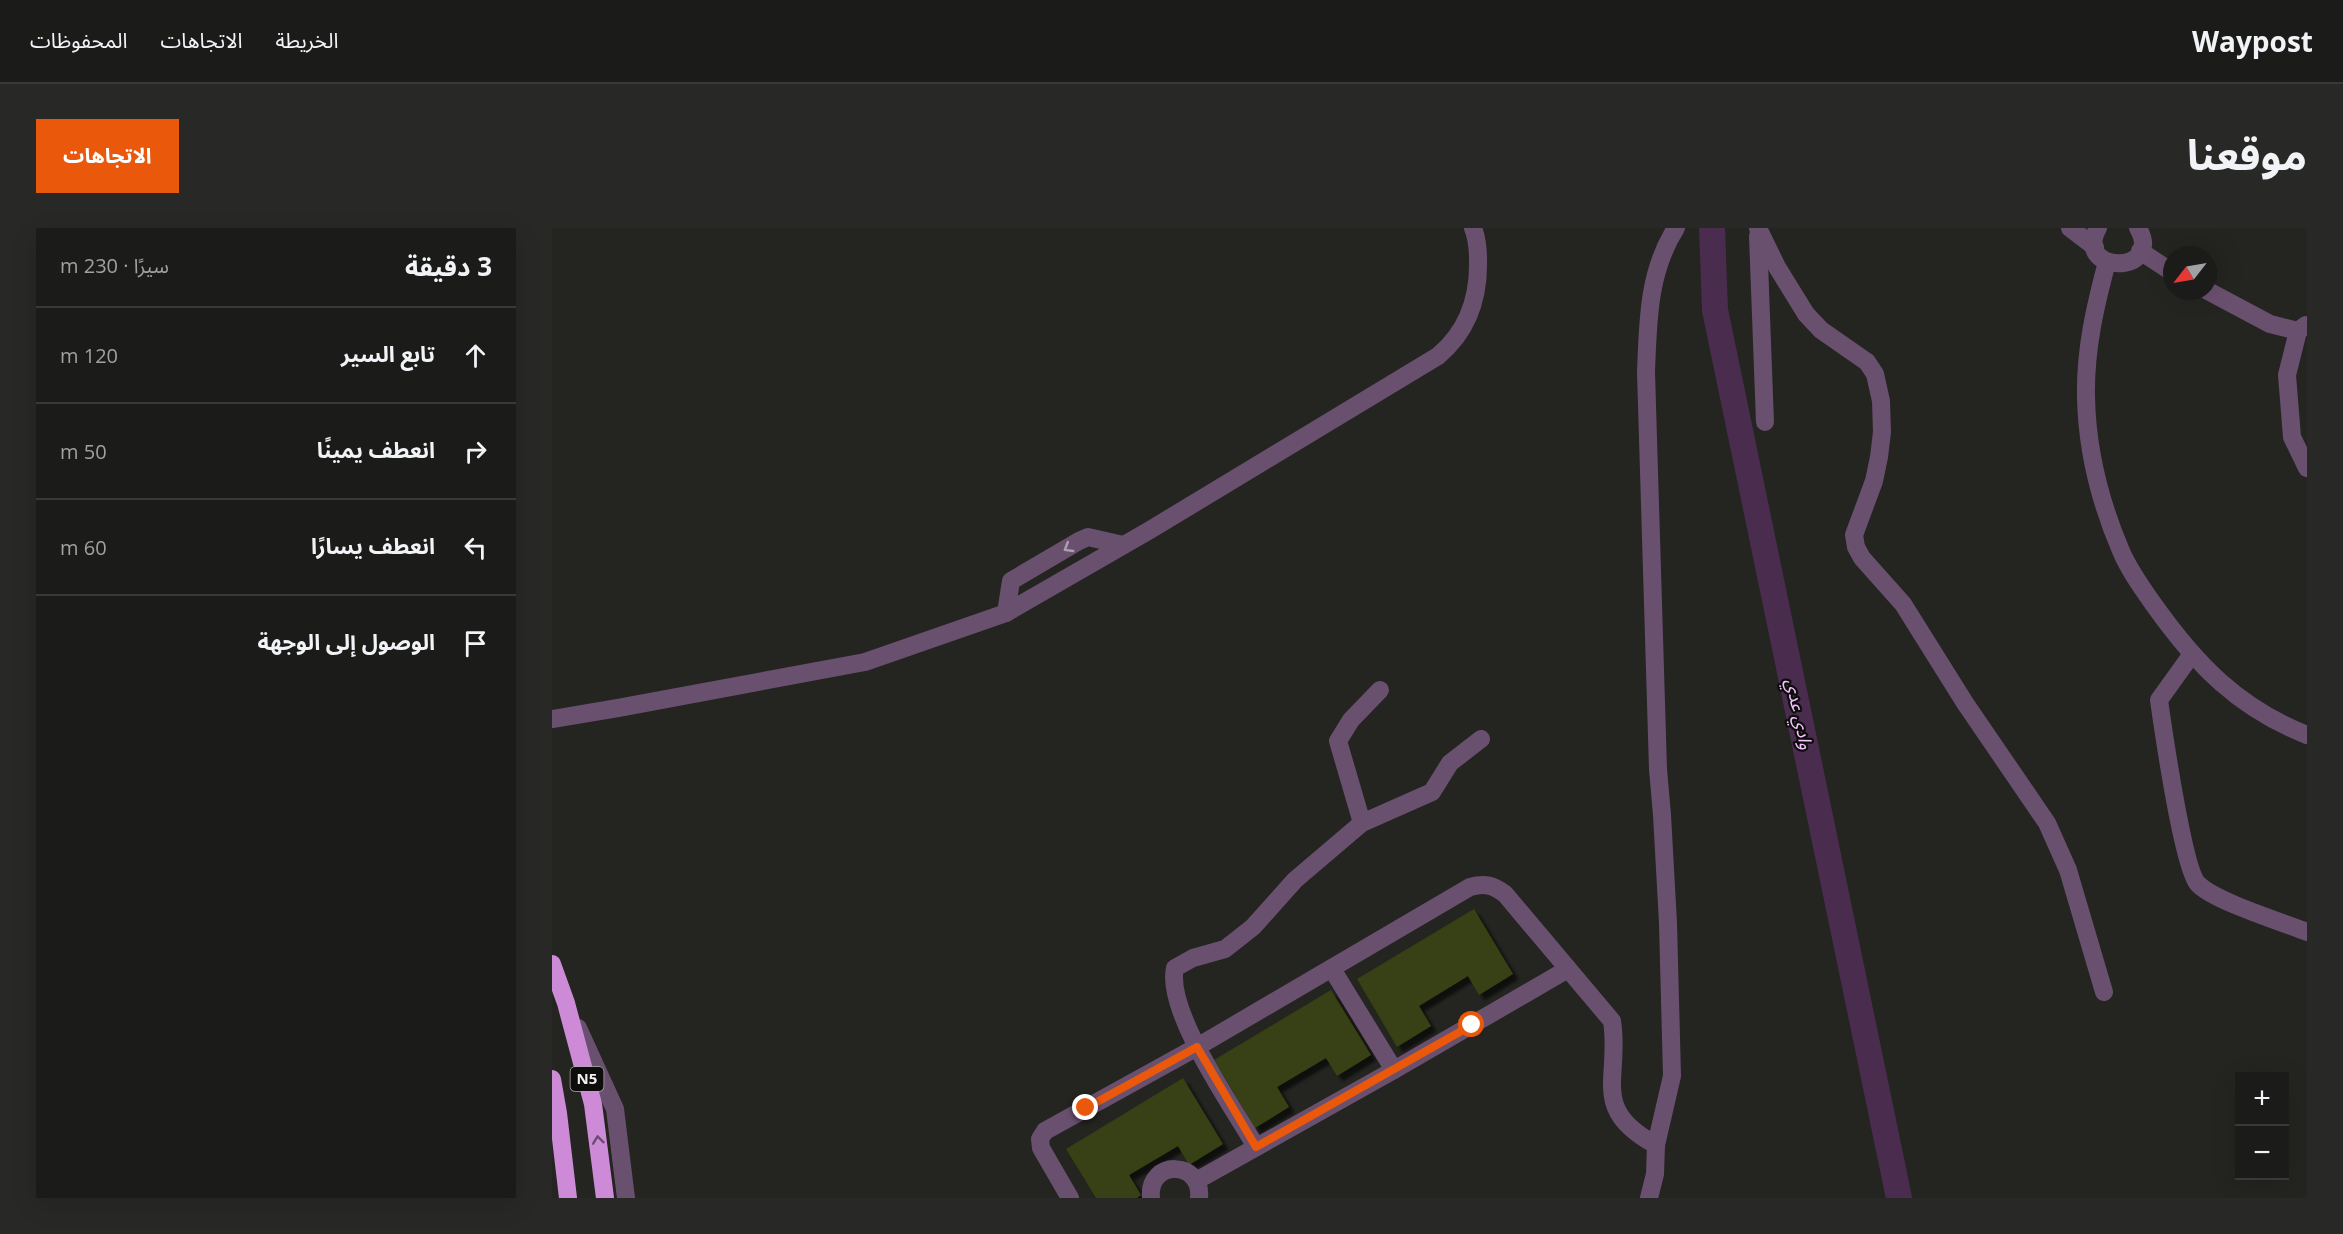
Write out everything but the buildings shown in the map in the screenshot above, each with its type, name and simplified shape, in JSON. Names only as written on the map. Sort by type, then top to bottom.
[{"type":"highway","name":"N5","points":[[552,964],[566,1003],[593,1104],[605,1198]]},
{"type":"highway","name":"N5","points":[[552,1079],[568,1198]]},
{"type":"street","points":[[552,718],[865,662],[1006,613],[1416,371],[1450,346],[1468,319],[1478,287],[1478,252],[1473,228]]},
{"type":"street","points":[[1649,1198],[1655,1174],[1656,1144],[1672,1076],[1672,1020],[1658,770],[1646,372],[1649,310],[1654,276],[1665,245],[1676,228]]},
{"type":"street","points":[[1765,422],[1758,228],[1777,267],[1806,314],[1821,330],[1867,362],[1875,374],[1881,401],[1879,457],[1874,481],[1854,535],[1856,547],[1903,604],[1965,704],[2047,823],[2068,870],[2104,992]]},
{"type":"street","points":[[2070,228],[2095,247]]},
{"type":"street","points":[[2098,228],[2095,233],[2097,253],[2114,265],[2127,264],[2137,256],[2142,238],[2138,228]]},
{"type":"street","points":[[2140,251],[2163,266]]},
{"type":"street","points":[[2107,262],[2087,352],[2086,397],[2089,436],[2098,488],[2121,553],[2178,639],[2206,670],[2243,702],[2278,724],[2307,735]]},
{"type":"street","points":[[2217,296],[2270,324],[2302,328],[2287,375],[2292,437],[2307,468]]},
{"type":"street","points":[[1006,613],[1011,581],[1079,541],[1088,537],[1123,545]]},
{"type":"street","points":[[2192,654],[2160,700],[2165,750],[2188,861],[2196,883],[2211,894],[2307,932]]},
{"type":"street","points":[[1362,823],[1338,741],[1351,720],[1380,690]]},
{"type":"street","points":[[1256,1147],[1197,1047],[1178,1003],[1172,979],[1174,968],[1193,958],[1225,950],[1253,927],[1295,880],[1362,823],[1432,792],[1450,763],[1481,739]]},
{"type":"street","points":[[1070,1198],[1041,1148],[1040,1139],[1045,1131],[1197,1047],[1470,887],[1487,885],[1495,886],[1505,894],[1612,1021],[1615,1042],[1611,1064],[1611,1090],[1617,1110],[1630,1128],[1656,1144]]},
{"type":"street","points":[[1332,969],[1394,1070]]},
{"type":"street","points":[[1151,1198],[1155,1179],[1166,1170],[1186,1171],[1197,1189],[1256,1147],[1568,969]]},
{"type":"street","points":[[566,1003],[615,1109],[626,1198]]},
{"type":"waterway","name":"وادي عدي","points":[[1712,228],[1715,310],[1899,1198]]},
{"type":"route","points":[[1086,1108],[1197,1047],[1256,1147],[1472,1025]]}]
